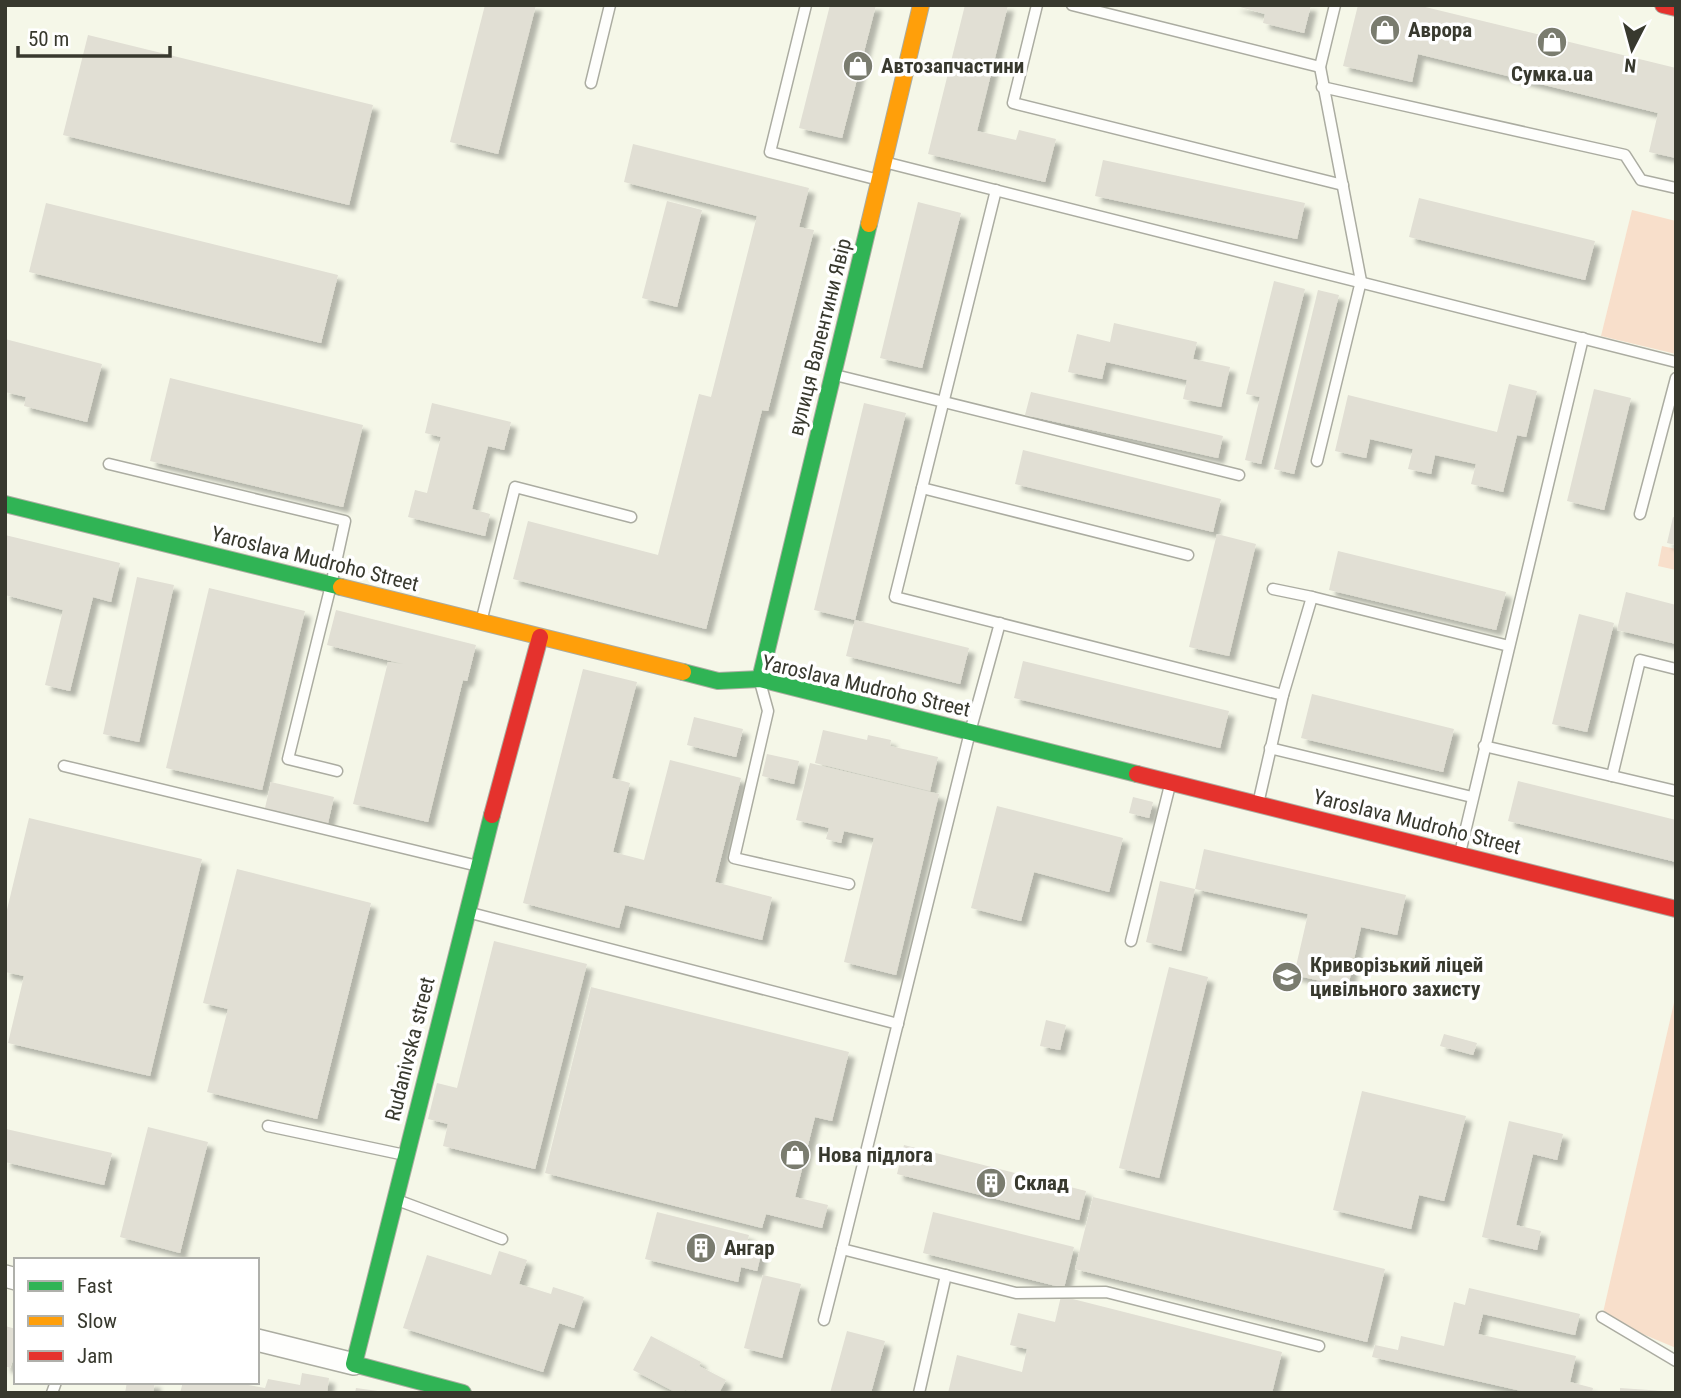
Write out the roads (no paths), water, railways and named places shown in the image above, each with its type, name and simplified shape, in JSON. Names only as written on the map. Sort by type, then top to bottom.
[{"type":"street","name":"вулиця Валентини Явір","points":[[760,679],[921,5]]},
{"type":"street","points":[[1663,5],[1676,8]]},
{"type":"street","name":"Yaroslava Mudroho Street","points":[[5,504],[718,681],[760,679],[1676,909]]},
{"type":"street","name":"Rudanivska street","points":[[354,1364],[466,912],[540,637]]},
{"type":"street","points":[[259,1340],[463,1393]]},
{"type":"lane","points":[[591,83],[610,5]]},
{"type":"lane","points":[[806,5],[771,152],[880,181]]},
{"type":"lane","points":[[1037,5],[1013,103],[1343,185]]},
{"type":"lane","points":[[1072,5],[1320,67]]},
{"type":"lane","points":[[1317,461],[1361,281],[1320,67],[1335,5]]},
{"type":"lane","points":[[1322,87],[1625,155],[1641,180],[1676,188]]},
{"type":"lane","points":[[884,162],[1676,362]]},
{"type":"lane","points":[[996,190],[895,597],[1283,695]]},
{"type":"lane","points":[[1459,855],[1583,338]]},
{"type":"lane","points":[[832,375],[1239,475]]},
{"type":"lane","points":[[1640,514],[1676,378]]},
{"type":"lane","points":[[109,464],[345,521],[288,759],[337,771]]},
{"type":"lane","points":[[481,622],[515,487],[631,517]]},
{"type":"lane","points":[[922,488],[1188,555]]},
{"type":"lane","points":[[1273,589],[1508,646]]},
{"type":"lane","points":[[1258,804],[1283,695],[1312,597]]},
{"type":"lane","points":[[824,1320],[970,732],[1000,623]]},
{"type":"lane","points":[[1612,776],[1640,660],[1676,669]]},
{"type":"lane","points":[[760,679],[768,711],[734,858],[849,884]]},
{"type":"lane","points":[[1484,746],[1676,791]]},
{"type":"lane","points":[[1270,748],[1472,797]]},
{"type":"lane","points":[[64,766],[478,866]]},
{"type":"lane","points":[[1131,941],[1171,782]]},
{"type":"lane","points":[[466,912],[898,1024]]},
{"type":"lane","points":[[268,1126],[405,1155]]},
{"type":"lane","points":[[394,1199],[502,1239]]},
{"type":"lane","points":[[842,1249],[1016,1293],[1106,1292],[1319,1346]]},
{"type":"lane","points":[[919,1393],[946,1275]]},
{"type":"lane","points":[[1602,1317],[1676,1361]]},
{"type":"place","name":"Аврора","points":[[1385,30]]},
{"type":"place","name":"Сумка.ua","points":[[1552,42]]},
{"type":"place","name":"Автозапчастини","points":[[858,66]]},
{"type":"place","name":"Криворізький ліцей цивільного захисту","points":[[1287,977]]},
{"type":"place","name":"Нова підлога","points":[[795,1155]]},
{"type":"place","name":"Склад","points":[[991,1183]]},
{"type":"place","name":"Ангар","points":[[701,1248]]}]
